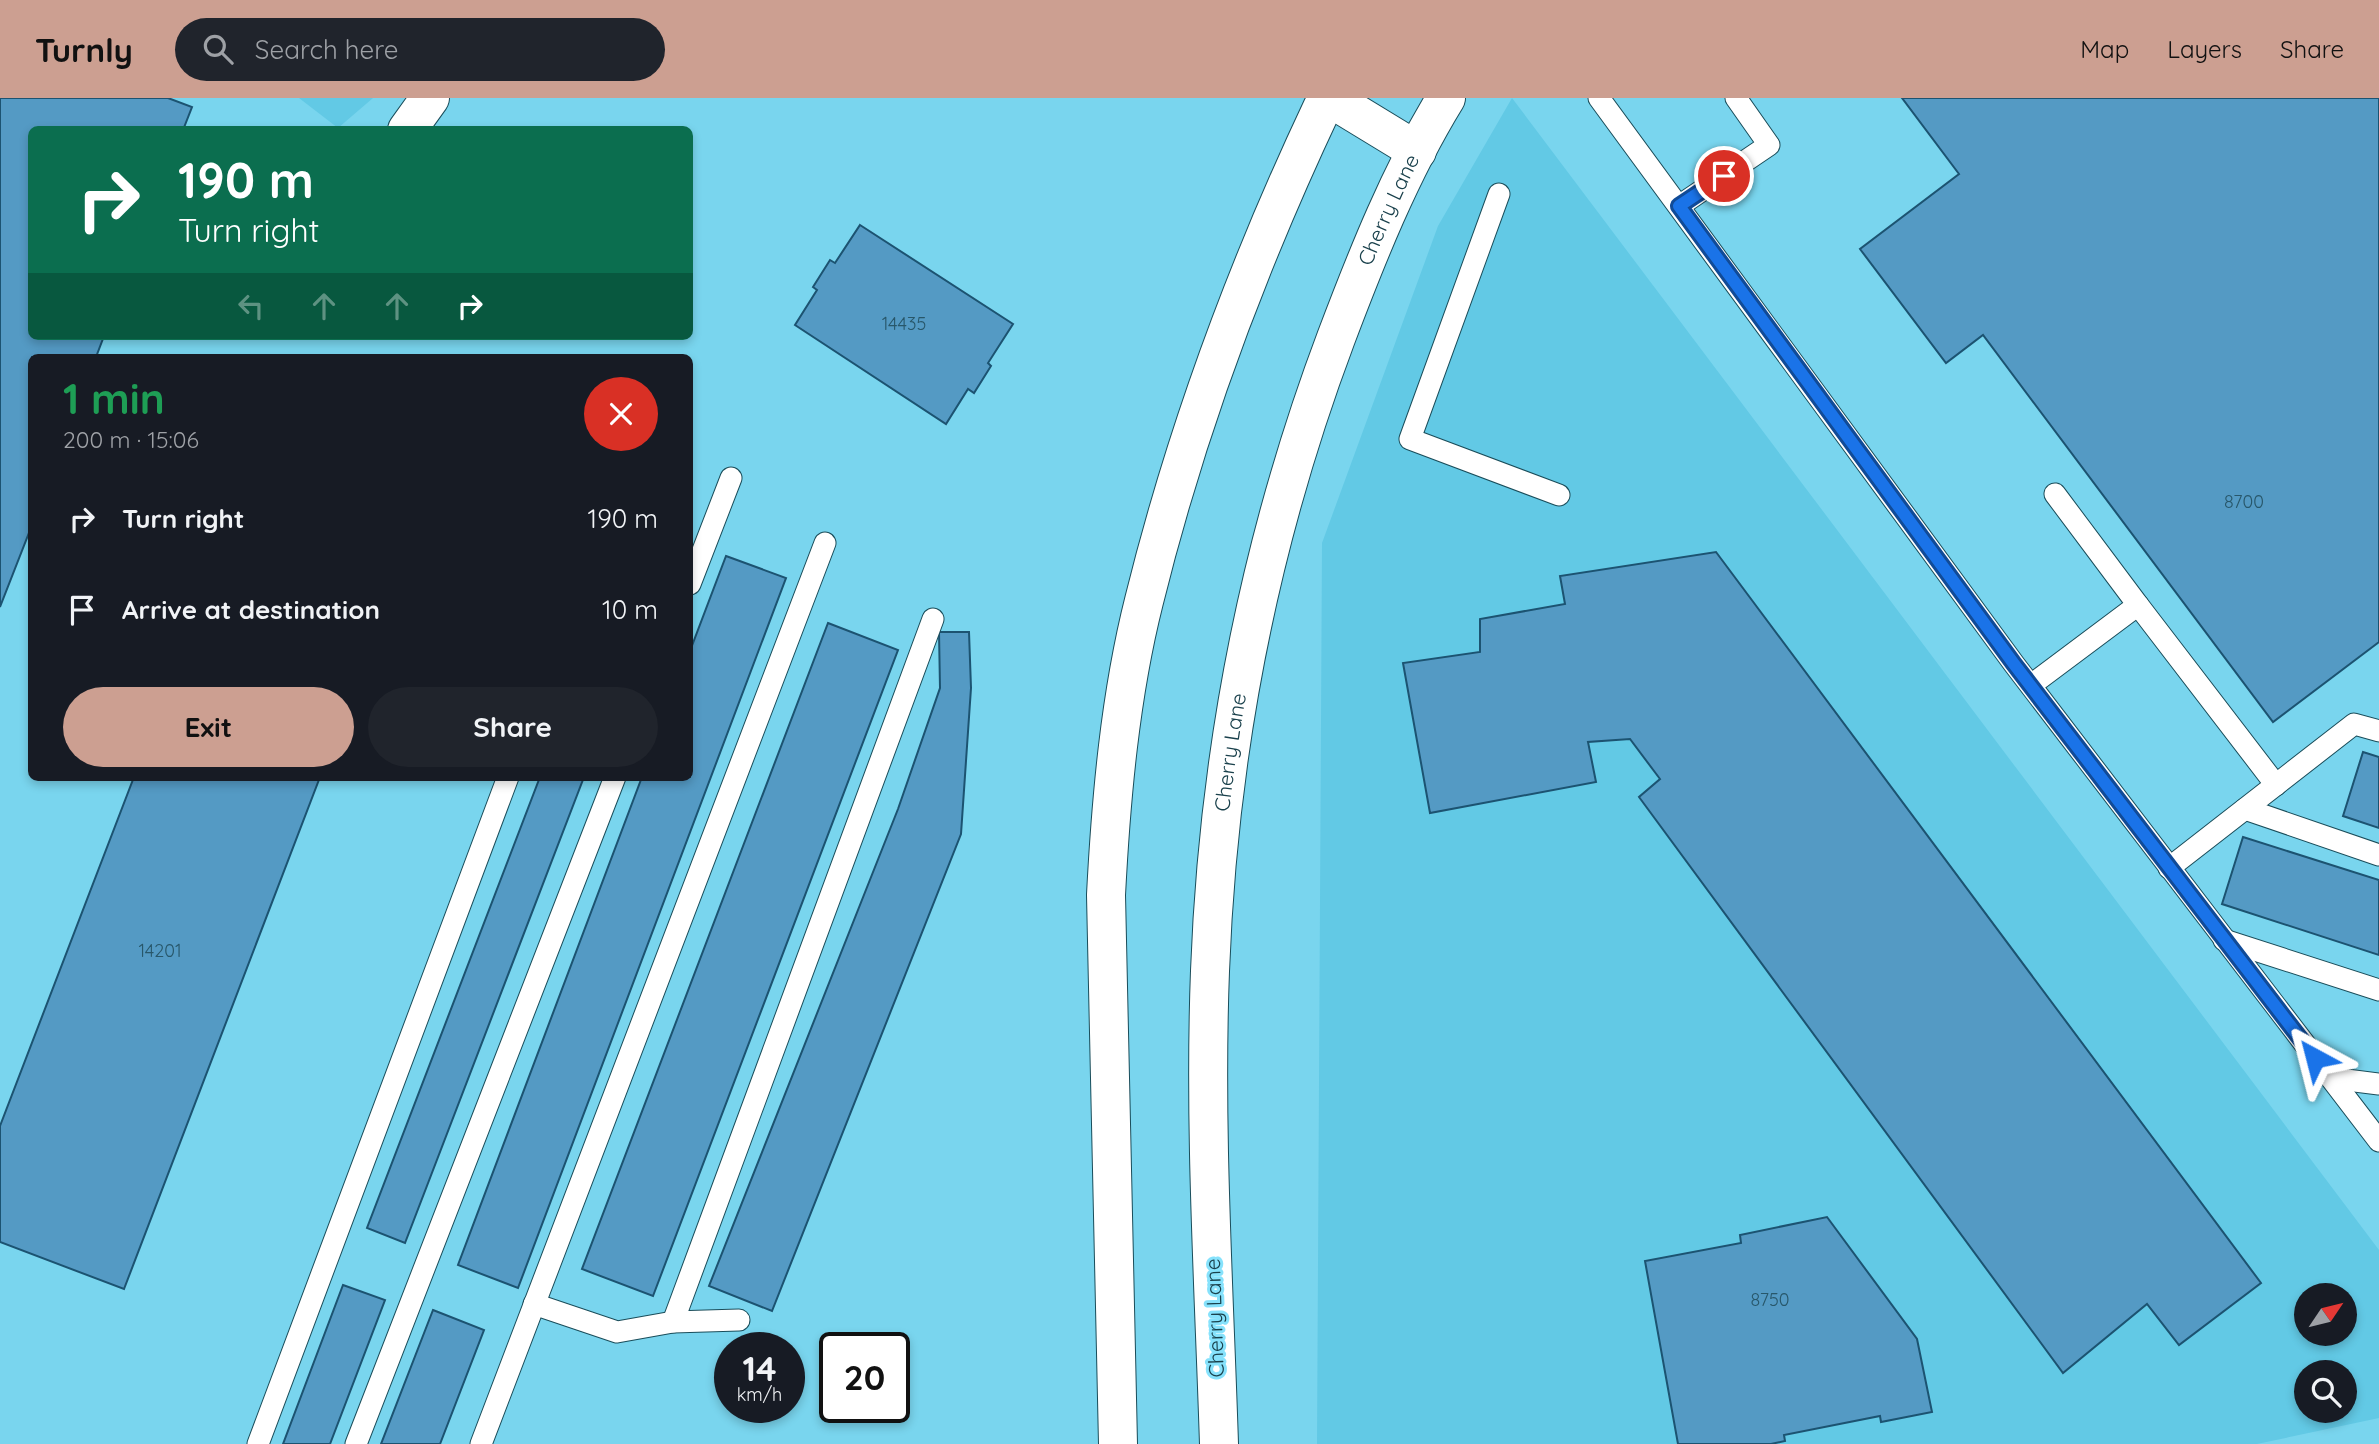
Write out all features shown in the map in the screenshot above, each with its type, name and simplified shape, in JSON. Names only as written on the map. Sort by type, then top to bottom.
[{"type":"main road","points":[[410,126],[430,98]]},
{"type":"main road","points":[[1118,1444],[1106,895],[1110,812],[1143,603],[1190,435],[1255,257],[1317,120],[1330,98],[1418,151]]},
{"type":"main road","name":"Cherry Lane","points":[[1219,1444],[1209,1113],[1209,972],[1215,873],[1226,778],[1246,649],[1285,485],[1313,400],[1358,280],[1418,151],[1446,98]]},
{"type":"lane","points":[[1599,98],[2031,685],[2379,1141]]},
{"type":"lane","points":[[1679,206],[1769,145],[1736,98]]},
{"type":"lane","points":[[1499,194],[1410,439],[1559,495]]},
{"type":"lane","points":[[693,576],[731,478]]},
{"type":"lane","points":[[2056,494],[2276,785]]},
{"type":"lane","points":[[481,1444],[825,543]]},
{"type":"lane","points":[[2031,685],[2138,605]]},
{"type":"lane","points":[[673,1322],[933,619]]},
{"type":"lane","points":[[2169,868],[2354,724],[2379,732]]},
{"type":"lane","points":[[258,1444],[507,781]]},
{"type":"lane","points":[[356,1444],[613,781]]},
{"type":"lane","points":[[2245,809],[2379,855]]},
{"type":"lane","points":[[2224,940],[2379,990]]},
{"type":"lane","points":[[2331,1078],[2379,1084]]},
{"type":"lane","points":[[534,1304],[617,1332],[673,1322],[739,1320]]},
{"type":"shaded area","points":[[299,98],[373,98],[340,126],[335,126]]},
{"type":"shaded area","points":[[1512,98],[2379,1250],[2379,1418],[2357,1423],[2357,1360],[2294,1360],[2294,1423],[2356,1423],[2257,1444],[1317,1444],[1322,543],[1438,226]]},
{"type":"building","points":[[0,98],[168,98],[192,107],[185,126],[28,126],[28,340],[102,340],[97,354],[28,354],[28,535],[0,607]]},
{"type":"building","points":[[1902,98],[2379,98],[2379,642],[2273,722],[1983,335],[1946,363],[1860,249],[1959,174]]},
{"type":"building","points":[[860,225],[1013,324],[988,363],[991,366],[974,393],[968,389],[946,424],[795,325],[817,290],[813,287],[830,260],[835,263]]},
{"type":"building","points":[[1716,552],[2261,1283],[2179,1345],[2147,1304],[2063,1373],[1639,797],[1660,779],[1630,739],[1588,742],[1596,782],[1430,813],[1403,663],[1480,652],[1480,619],[1565,604],[1560,576]]},
{"type":"building","points":[[726,556],[786,578],[518,1288],[458,1265],[640,781],[693,781],[693,643]]},
{"type":"building","points":[[828,623],[898,650],[653,1296],[582,1269]]},
{"type":"building","points":[[939,632],[969,632],[971,688],[961,834],[772,1311],[709,1286],[898,809],[940,688]]},
{"type":"building","points":[[2363,752],[2379,757],[2379,828],[2343,816]]},
{"type":"building","points":[[132,781],[318,781],[124,1289],[0,1242],[0,1126]]},
{"type":"building","points":[[538,781],[582,781],[405,1243],[367,1228]]},
{"type":"building","points":[[2243,837],[2379,880],[2379,955],[2222,904]]},
{"type":"building","points":[[1827,1217],[1917,1339],[1932,1412],[1881,1422],[1880,1416],[1784,1435],[1785,1441],[1771,1444],[1678,1444],[1645,1261],[1741,1243],[1740,1235]]},
{"type":"building","points":[[343,1285],[385,1300],[330,1444],[283,1444]]},
{"type":"building","points":[[433,1310],[484,1330],[440,1444],[381,1444]]},
{"type":"route","points":[[1724,176],[1679,206],[2014,664],[2315,1058]]}]
